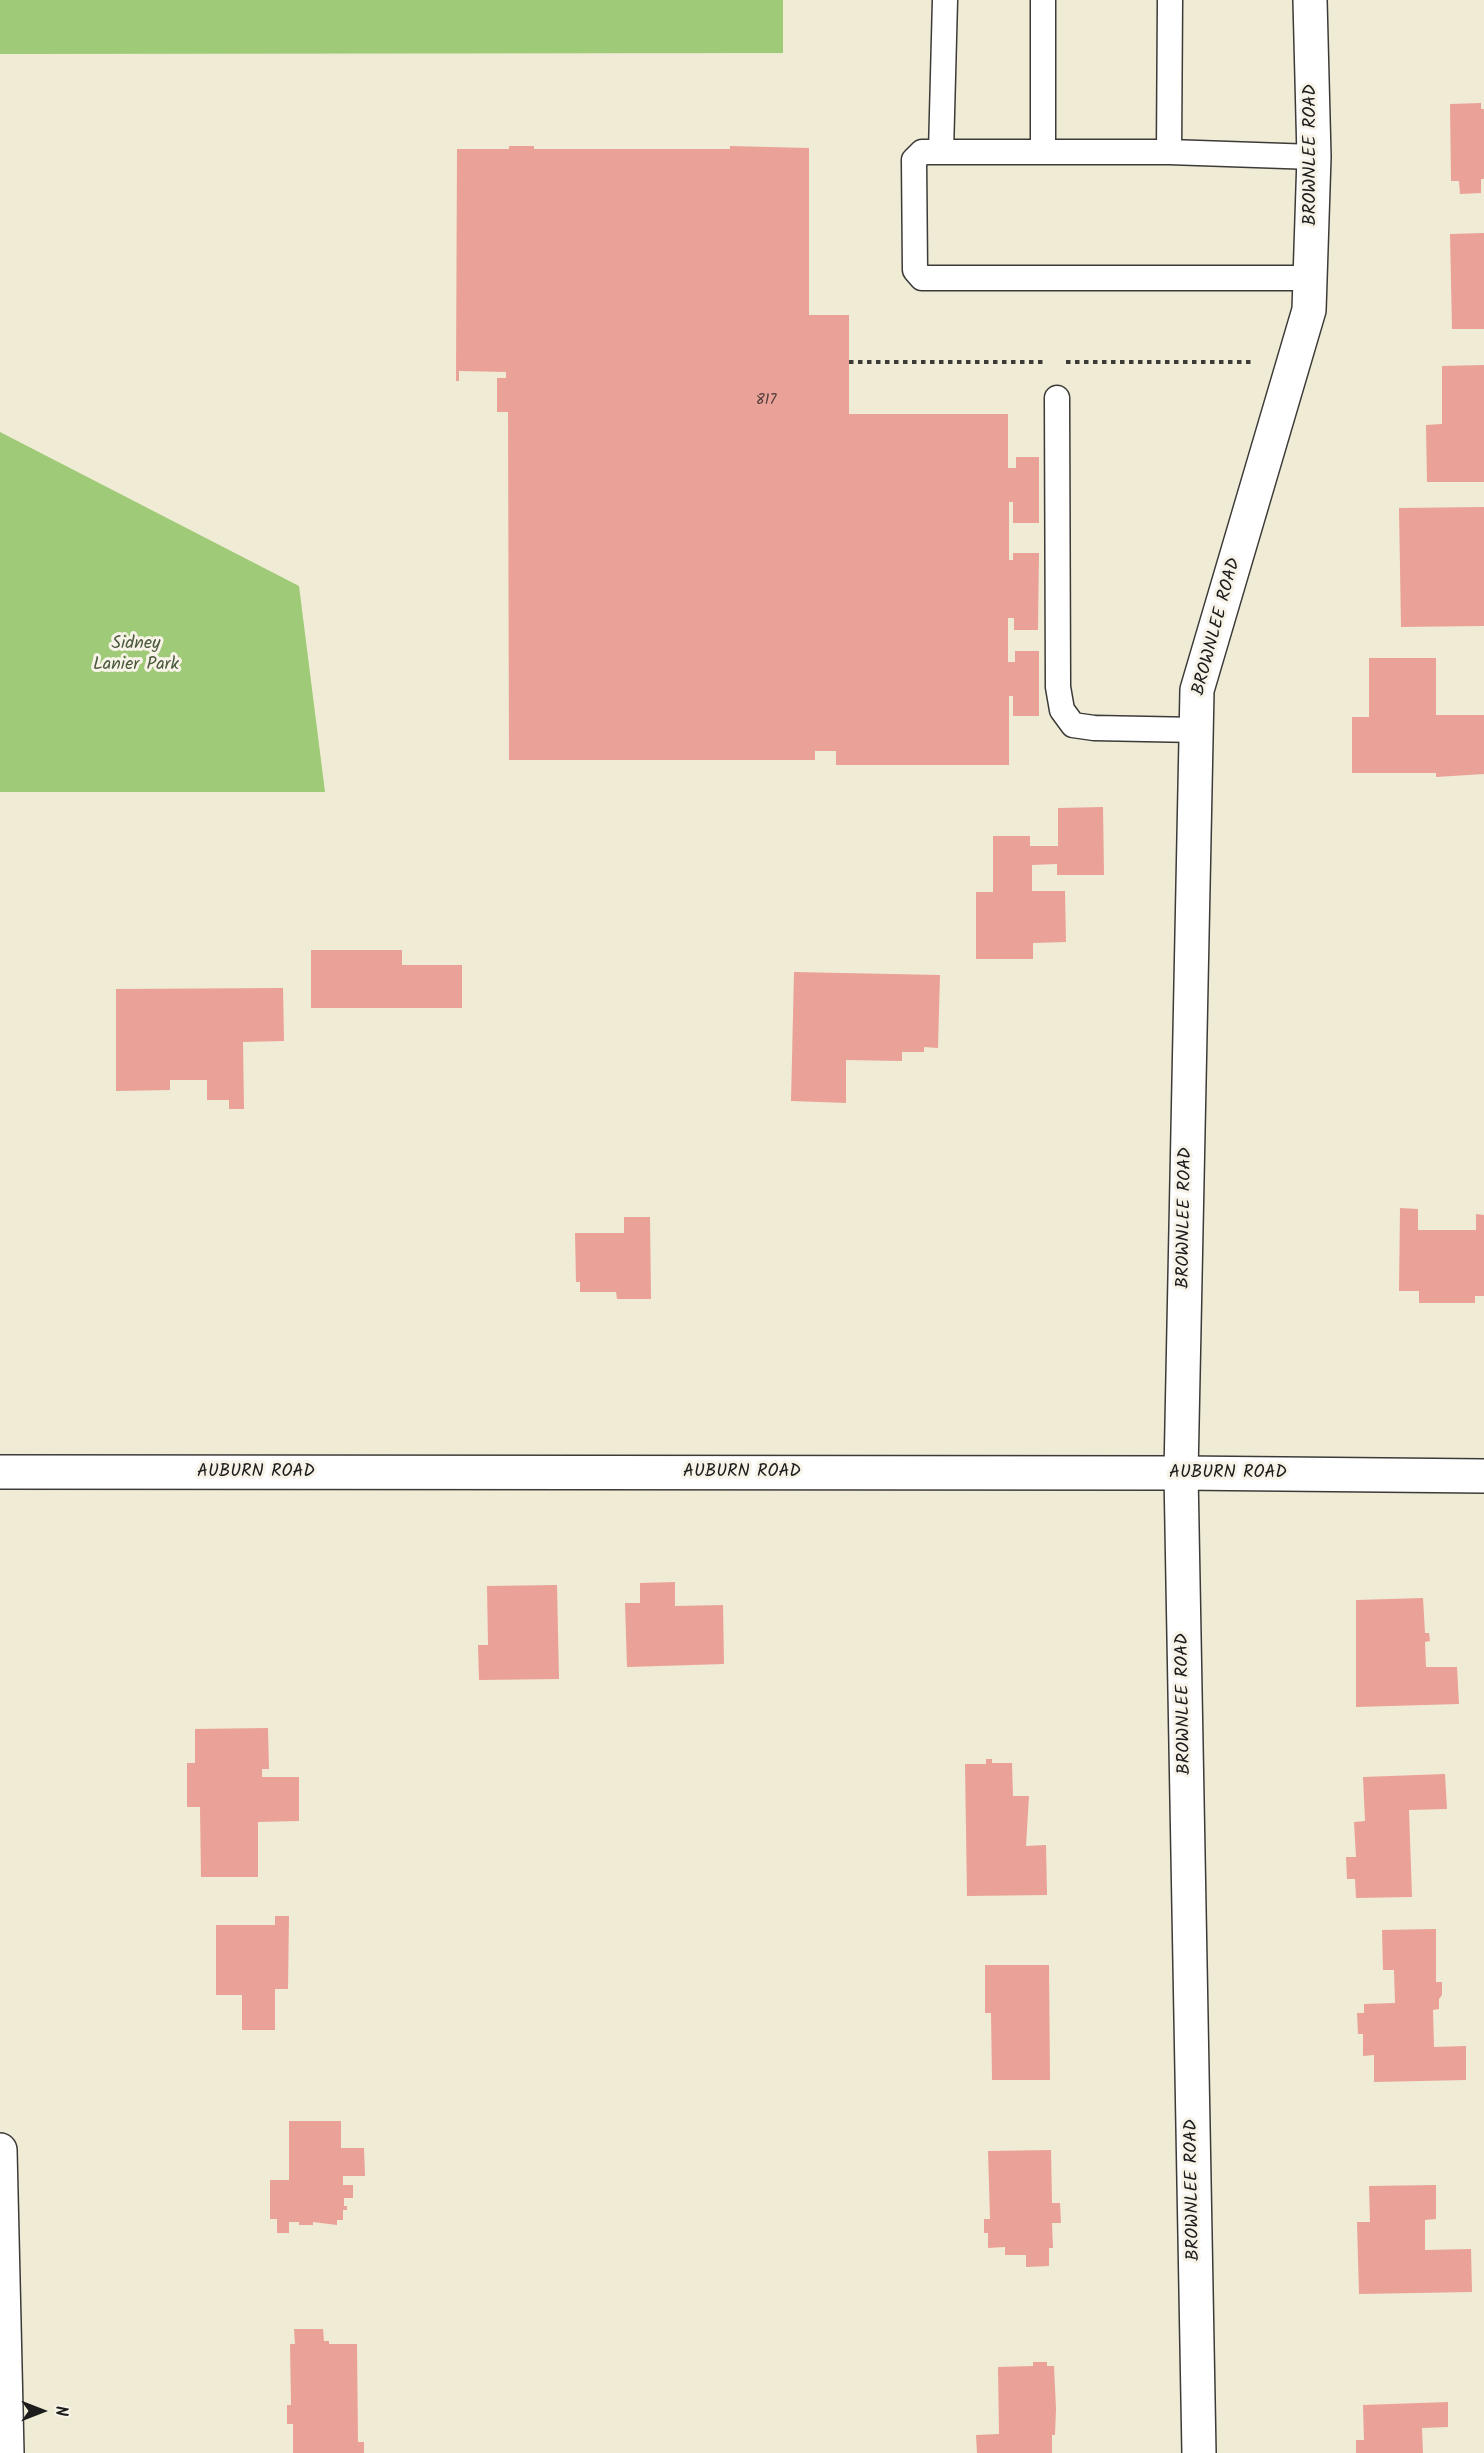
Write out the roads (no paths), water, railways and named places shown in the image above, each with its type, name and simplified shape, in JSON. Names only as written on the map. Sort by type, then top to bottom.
[{"type":"street","name":"BROWNLEE ROAD","points":[[1199,2453],[1181,1473],[1197,690],[1310,310],[1314,157],[1310,0]]},
{"type":"street","name":"AUBURN ROAD","points":[[0,1473],[1181,1473],[1484,1476]]},
{"type":"street","points":[[0,2150],[7,2453]]},
{"type":"lane","points":[[931,152],[945,0]]},
{"type":"lane","points":[[1043,0],[1043,152]]},
{"type":"lane","points":[[1169,152],[1170,0]]},
{"type":"lane","points":[[1312,278],[922,278],[915,270],[914,160],[931,152],[1169,152],[1314,157]]},
{"type":"lane","points":[[1057,398],[1058,687],[1062,710],[1073,725],[1094,728],[1197,730]]},
{"type":"park label","name":"Sidney Lanier Park","points":[[136,655]]}]
